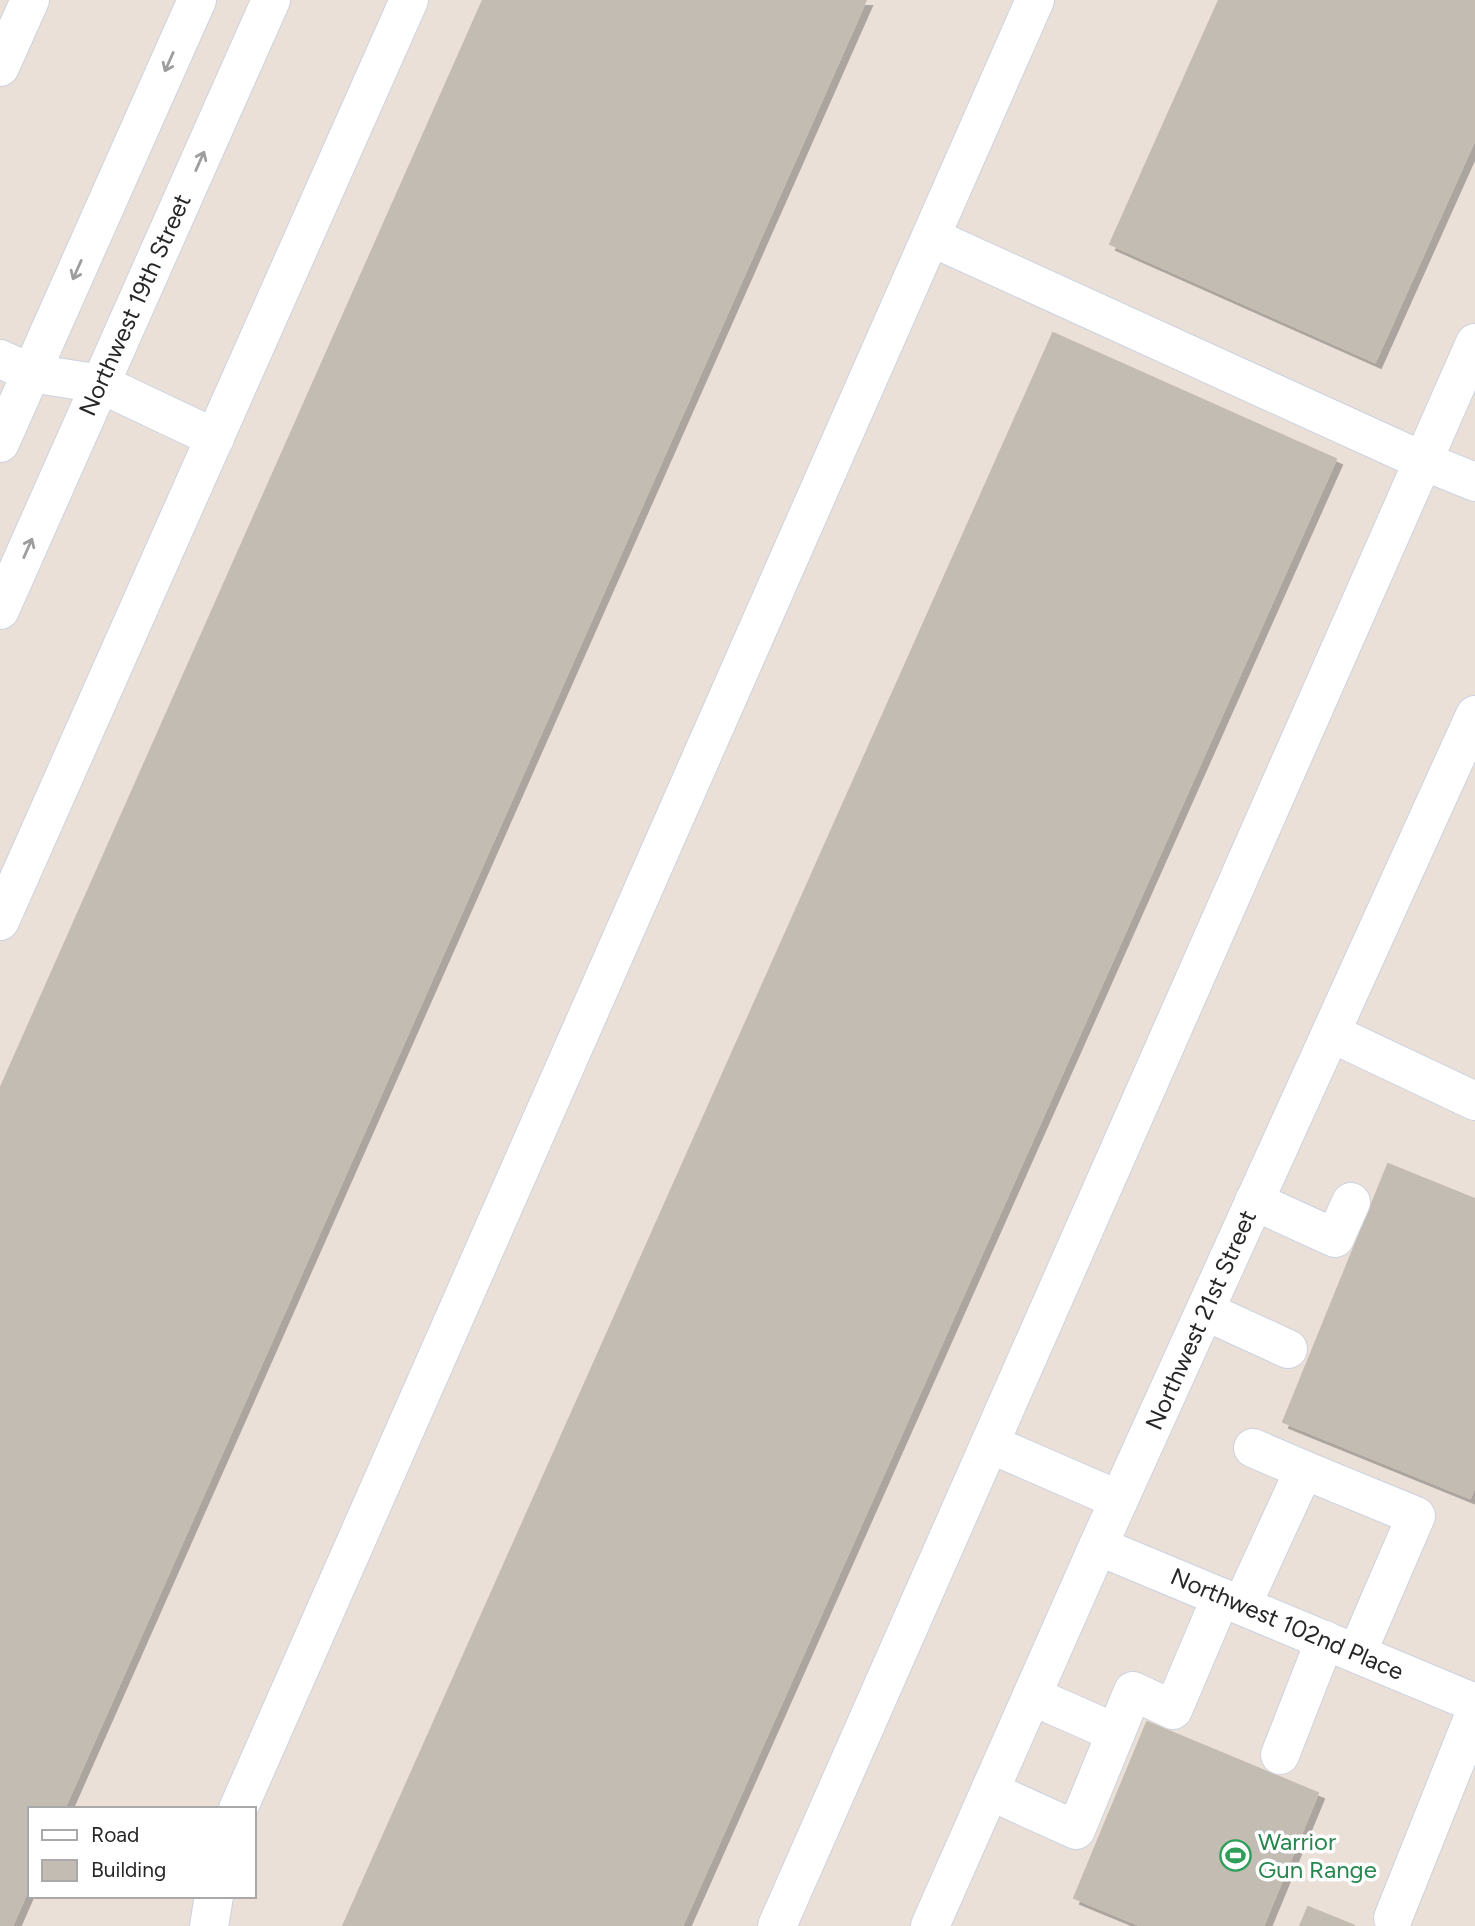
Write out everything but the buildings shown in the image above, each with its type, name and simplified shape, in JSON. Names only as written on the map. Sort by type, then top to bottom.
[{"type":"street","points":[[0,67],[30,0]]},
{"type":"street","points":[[0,443],[16,366],[197,0]]},
{"type":"street","name":"Northwest 19th Street","points":[[0,610],[271,0]]},
{"type":"street","points":[[0,921],[409,0]]},
{"type":"street","points":[[239,1807],[1035,0]]},
{"type":"street","points":[[930,237],[1423,461],[1475,482]]},
{"type":"street","points":[[778,1926],[1475,343]]},
{"type":"street","points":[[16,366],[101,384],[215,438]]},
{"type":"street","name":"Northwest 21st Street","points":[[930,1926],[1098,1545],[1475,715]]},
{"type":"street","points":[[1331,1033],[1475,1101]]},
{"type":"street","points":[[1254,1201],[1335,1238],[1351,1202]]},
{"type":"street","points":[[1205,1311],[1288,1349]]},
{"type":"street","points":[[990,1444],[1119,1500]]},
{"type":"street","points":[[1253,1448],[1416,1516],[1280,1755]]},
{"type":"street","points":[[990,1791],[1076,1830],[1133,1691],[1174,1710],[1304,1470]]},
{"type":"street","name":"Northwest 102nd Place","points":[[1098,1545],[1475,1703]]},
{"type":"street","points":[[1032,1696],[1116,1732]]},
{"type":"street","points":[[1393,1919],[1475,1713]]},
{"type":"street","points":[[209,1926],[214,1898]]},
{"type":"place","name":"Warrior Gun Range","points":[[1235,1856]]}]
